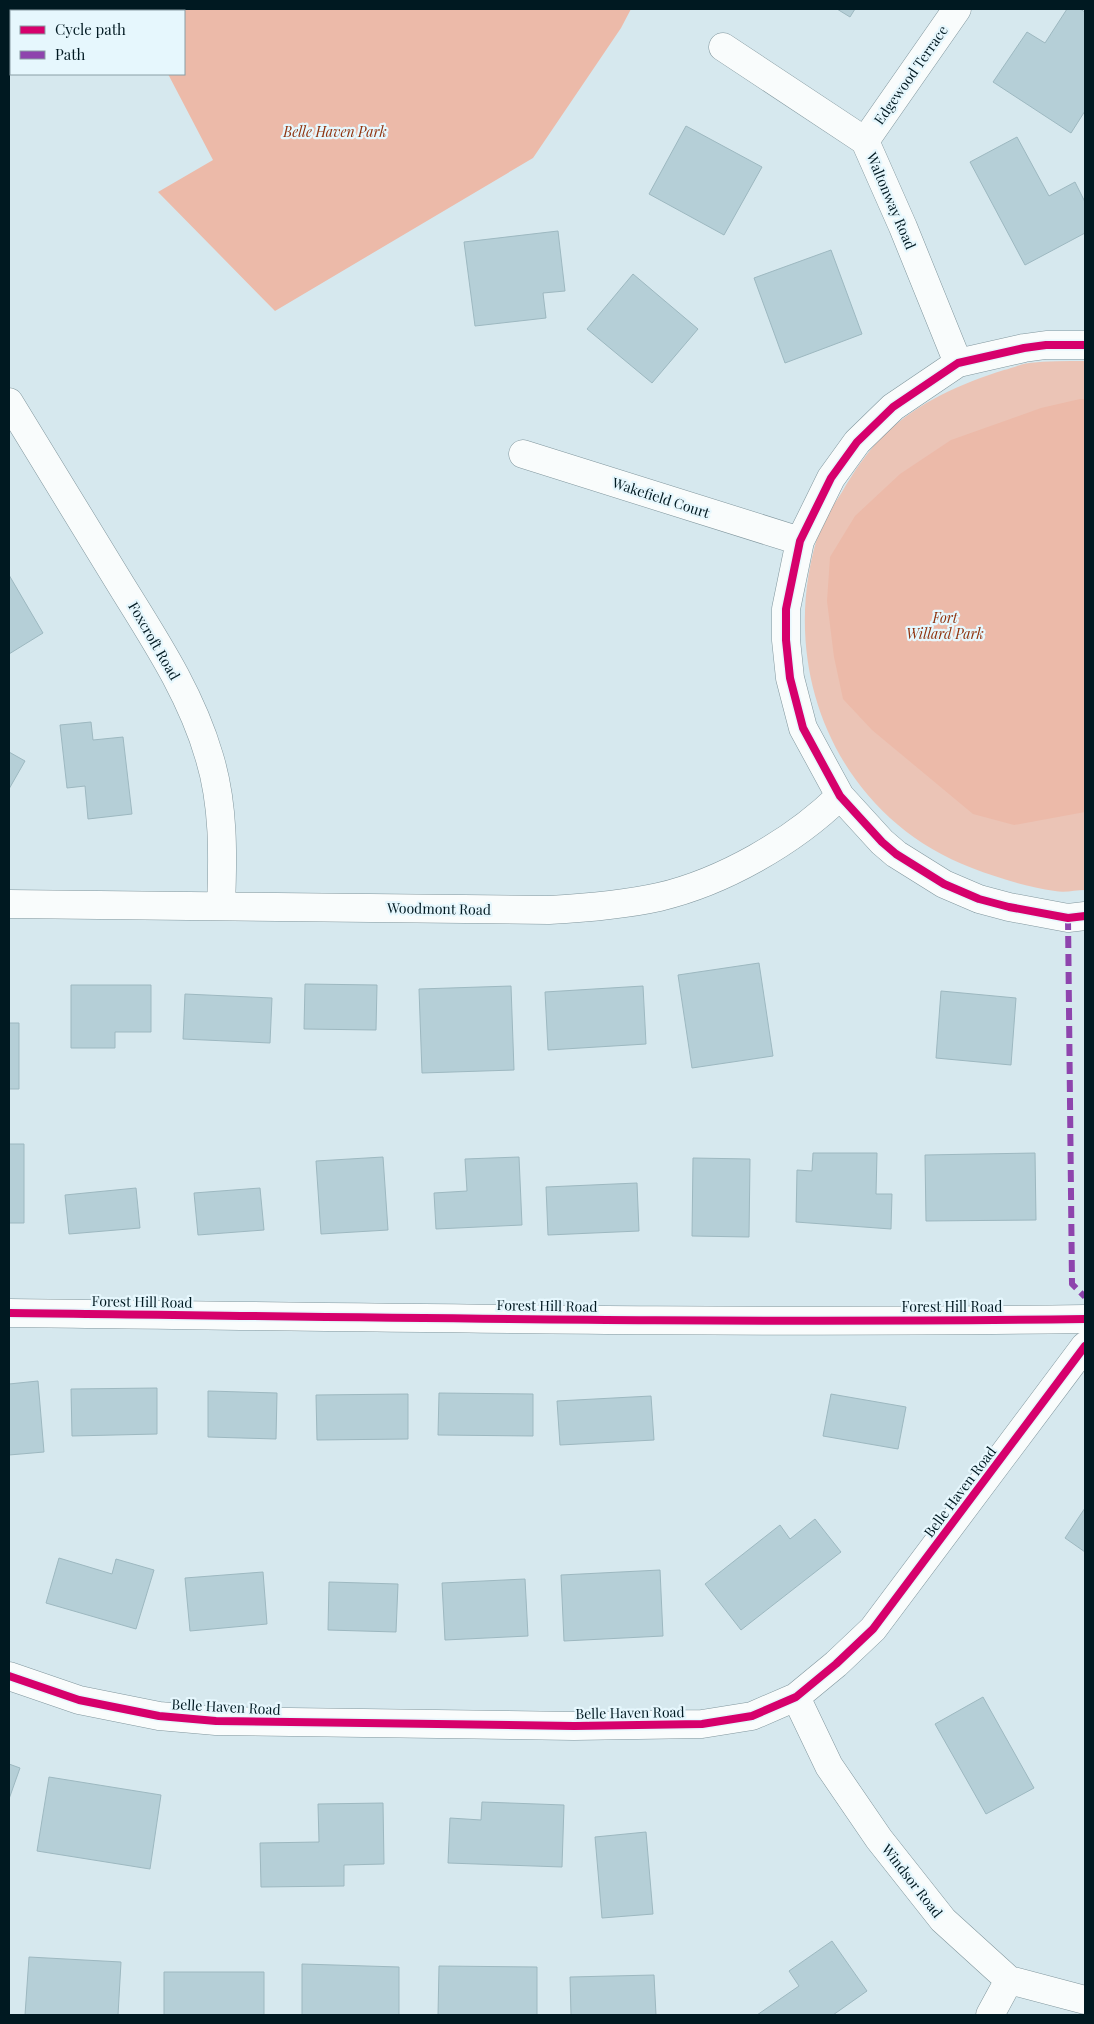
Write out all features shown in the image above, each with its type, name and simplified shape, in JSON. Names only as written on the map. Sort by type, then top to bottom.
[{"type":"street","name":"Edgewood Terrace","points":[[865,141],[957,9]]},
{"type":"street","name":"Waltonway Road","points":[[723,47],[865,141],[903,227],[958,363]]},
{"type":"street","points":[[1085,345],[1046,345],[1024,348],[958,363],[893,407],[857,442],[831,478],[800,542],[786,610],[786,640],[790,678],[803,728],[840,796],[882,842],[896,854],[944,884],[979,899],[1009,907],[1068,918],[1085,916]]},
{"type":"street","name":"Foxcroft Road","points":[[9,402],[160,648],[190,703],[210,756],[221,813],[223,870],[221,906]]},
{"type":"street","name":"Wakefield Court","points":[[523,454],[800,542]]},
{"type":"street","name":"Woodmont Road","points":[[9,904],[549,910],[591,908],[659,897],[695,886],[747,863],[820,815],[840,796]]},
{"type":"street","name":"Forest Hill Road","points":[[9,1313],[638,1319],[1085,1319]]},
{"type":"street","name":"Belle Haven Road","points":[[9,1676],[79,1700],[159,1716],[216,1721],[574,1726],[702,1724],[752,1716],[796,1697],[836,1664],[872,1629],[1085,1346]]},
{"type":"street","name":"Windsor Road","points":[[796,1697],[829,1766],[879,1839],[943,1920],[1009,1980],[1085,2000]]},
{"type":"street","points":[[990,2015],[1009,1980]]},
{"type":"green space","name":"Belle Haven Park","points":[[631,9],[621,28],[533,158],[275,311],[158,192],[213,160],[169,75],[185,75],[185,10],[135,10]]},
{"type":"green space","name":"Fort Willard Park","points":[[1085,361],[1085,890],[1059,892],[1013,882],[972,868],[924,844],[884,812],[852,774],[827,730],[812,682],[805,632],[808,580],[820,529],[827,514],[857,468],[886,433],[912,412],[927,403],[957,387],[988,375],[1029,363]]},
{"type":"green space","name":"Fort Willard Park","points":[[1085,399],[1085,812],[1014,825],[973,814],[872,730],[843,699],[834,657],[827,601],[830,557],[855,516],[900,474],[951,440],[1041,408]]},
{"type":"building","points":[[837,9],[855,9],[850,17]]},
{"type":"building","points":[[1067,9],[1080,9],[1085,12],[1085,111],[1071,133],[993,82],[1027,32],[1045,43]]},
{"type":"building","points":[[686,126],[762,167],[724,235],[649,194]]},
{"type":"building","points":[[1017,137],[1049,196],[1075,182],[1085,202],[1085,233],[1025,265],[970,162]]},
{"type":"building","points":[[558,231],[565,291],[543,293],[546,318],[475,326],[464,242]]},
{"type":"building","points":[[831,250],[862,334],[785,363],[754,278]]},
{"type":"building","points":[[633,274],[698,329],[652,383],[587,329]]},
{"type":"building","points":[[9,575],[43,633],[9,654]]},
{"type":"building","points":[[91,722],[93,740],[123,737],[132,814],[88,819],[85,786],[67,788],[60,725]]},
{"type":"building","points":[[9,752],[25,761],[9,789]]},
{"type":"building","points":[[759,963],[773,1056],[692,1068],[678,975]]},
{"type":"building","points":[[305,984],[377,985],[376,1030],[304,1029]]},
{"type":"building","points":[[71,985],[151,985],[151,1032],[115,1032],[115,1048],[71,1048]]},
{"type":"building","points":[[511,986],[514,1070],[422,1073],[419,989]]},
{"type":"building","points":[[643,986],[646,1044],[548,1050],[545,992]]},
{"type":"building","points":[[941,991],[1016,998],[1011,1065],[936,1058]]},
{"type":"building","points":[[185,994],[272,998],[270,1043],[183,1039]]},
{"type":"building","points":[[9,1023],[19,1023],[19,1089],[9,1089]]},
{"type":"building","points":[[9,1144],[24,1144],[24,1223],[9,1223]]},
{"type":"building","points":[[813,1153],[877,1153],[876,1194],[892,1194],[891,1229],[796,1222],[797,1170],[812,1171]]},
{"type":"building","points":[[1035,1153],[1036,1220],[926,1221],[925,1155]]},
{"type":"building","points":[[383,1157],[388,1230],[321,1234],[316,1161]]},
{"type":"building","points":[[519,1157],[522,1225],[436,1229],[434,1193],[467,1191],[465,1159]]},
{"type":"building","points":[[693,1158],[750,1159],[749,1237],[692,1236]]},
{"type":"building","points":[[637,1183],[639,1231],[548,1235],[546,1187]]},
{"type":"building","points":[[136,1188],[140,1228],[69,1234],[65,1195]]},
{"type":"building","points":[[260,1188],[264,1230],[198,1235],[194,1193]]},
{"type":"building","points":[[38,1381],[44,1452],[9,1455],[9,1384]]},
{"type":"building","points":[[157,1388],[157,1434],[72,1436],[71,1389]]},
{"type":"building","points":[[208,1391],[277,1393],[276,1439],[208,1437]]},
{"type":"building","points":[[439,1393],[533,1394],[533,1436],[438,1435]]},
{"type":"building","points":[[408,1394],[408,1439],[317,1440],[316,1395]]},
{"type":"building","points":[[831,1394],[906,1407],[898,1449],[823,1436]]},
{"type":"building","points":[[651,1396],[654,1440],[560,1445],[557,1401]]},
{"type":"building","points":[[1085,1508],[1085,1552],[1065,1538]]},
{"type":"building","points":[[815,1519],[841,1552],[741,1630],[705,1584],[780,1525],[790,1539]]},
{"type":"building","points":[[59,1558],[112,1574],[116,1559],[154,1570],[136,1629],[46,1603]]},
{"type":"building","points":[[660,1570],[663,1636],[564,1641],[561,1575]]},
{"type":"building","points":[[263,1572],[267,1624],[190,1631],[185,1578]]},
{"type":"building","points":[[525,1579],[528,1636],[445,1640],[442,1583]]},
{"type":"building","points":[[329,1582],[398,1584],[396,1632],[328,1630]]},
{"type":"building","points":[[983,1697],[1034,1788],[986,1814],[935,1724]]},
{"type":"building","points":[[9,1764],[20,1768],[9,1799]]},
{"type":"building","points":[[49,1777],[161,1795],[150,1869],[37,1851]]},
{"type":"building","points":[[482,1802],[564,1805],[562,1867],[448,1863],[450,1818],[481,1820]]},
{"type":"building","points":[[383,1803],[384,1864],[344,1865],[344,1886],[261,1887],[260,1843],[319,1842],[318,1804]]},
{"type":"building","points":[[646,1832],[653,1914],[602,1918],[595,1837]]},
{"type":"building","points":[[832,1941],[867,1991],[833,2015],[757,2015],[799,1986],[789,1971]]},
{"type":"building","points":[[29,1957],[121,1962],[118,2015],[25,2015]]},
{"type":"building","points":[[302,1964],[399,1967],[399,2015],[302,2015]]},
{"type":"building","points":[[439,1966],[537,1967],[537,2015],[438,2015]]},
{"type":"building","points":[[164,1972],[264,1972],[264,2015],[164,2015]]},
{"type":"building","points":[[654,1975],[656,2015],[571,2015],[570,1977]]},
{"type":"marked path","points":[[1068,918],[1072,1284],[1085,1297]]},
{"type":"cycle path","points":[[1085,345],[1046,345],[1024,348],[958,363],[893,407],[857,442],[831,478],[800,541],[786,609],[786,640],[790,678],[803,728],[840,796],[882,842],[896,854],[944,884],[979,899],[1009,907],[1068,918],[1085,916]]},
{"type":"cycle path","points":[[9,1313],[816,1321],[1085,1319]]},
{"type":"cycle path","points":[[9,1676],[79,1700],[159,1716],[216,1721],[574,1726],[702,1724],[752,1716],[796,1697],[836,1664],[873,1629],[1085,1346]]}]
